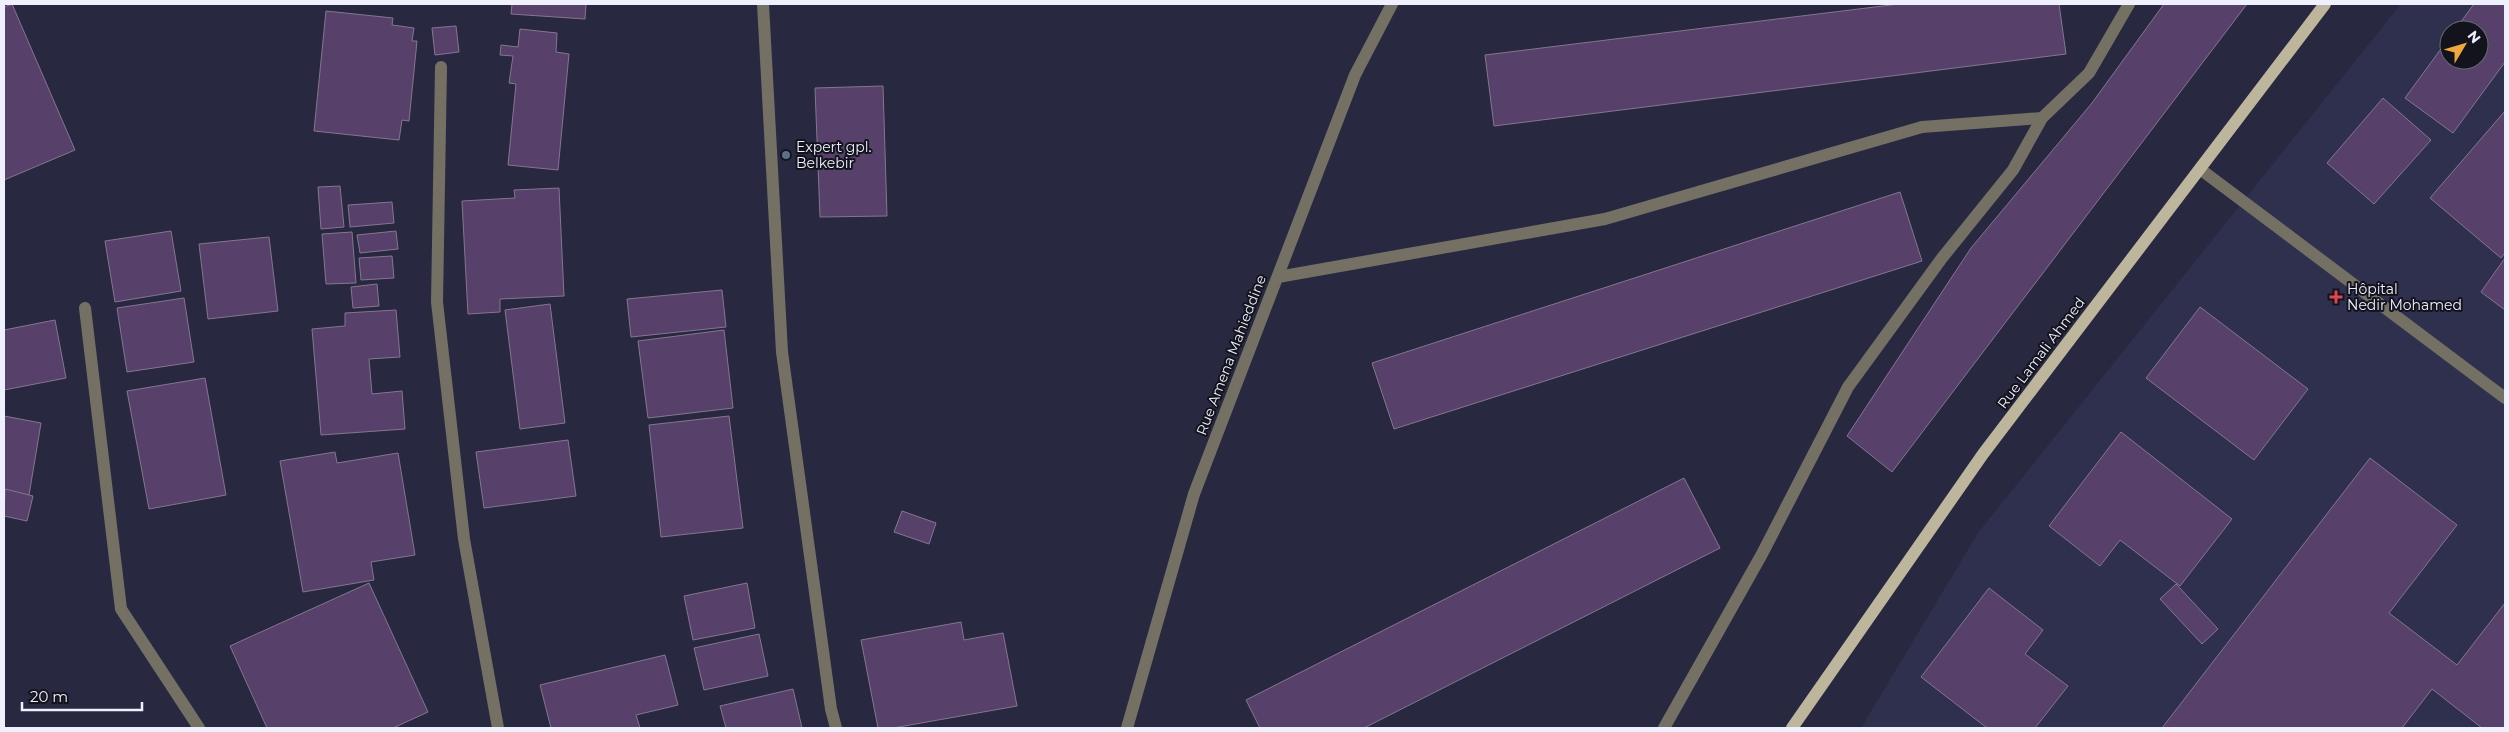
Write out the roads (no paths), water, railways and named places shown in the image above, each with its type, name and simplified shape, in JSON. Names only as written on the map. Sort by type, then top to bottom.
[{"type":"main road","name":"Rue Lamali Ahmed","points":[[1792,728],[1984,454],[2325,4]]},
{"type":"street","points":[[763,4],[782,352],[831,708],[836,728]]},
{"type":"street","name":"Rue Amena Mahieddine","points":[[1127,728],[1194,494],[1355,75],[1392,4]]},
{"type":"street","points":[[1664,728],[1762,554],[1848,387],[1942,258],[2013,170],[2042,118],[2089,73],[2129,4]]},
{"type":"street","points":[[441,67],[437,302],[464,539],[498,728]]},
{"type":"street","points":[[1278,276],[1605,218],[1922,127],[2042,118]]},
{"type":"street","points":[[2200,169],[2505,398]]},
{"type":"street","points":[[85,308],[121,609],[199,728]]},
{"type":"place","name":"Expert gpl. Belkebir","points":[[786,155]]},
{"type":"place","name":"Hôpital Nedir Mohamed","points":[[2336,297]]}]
